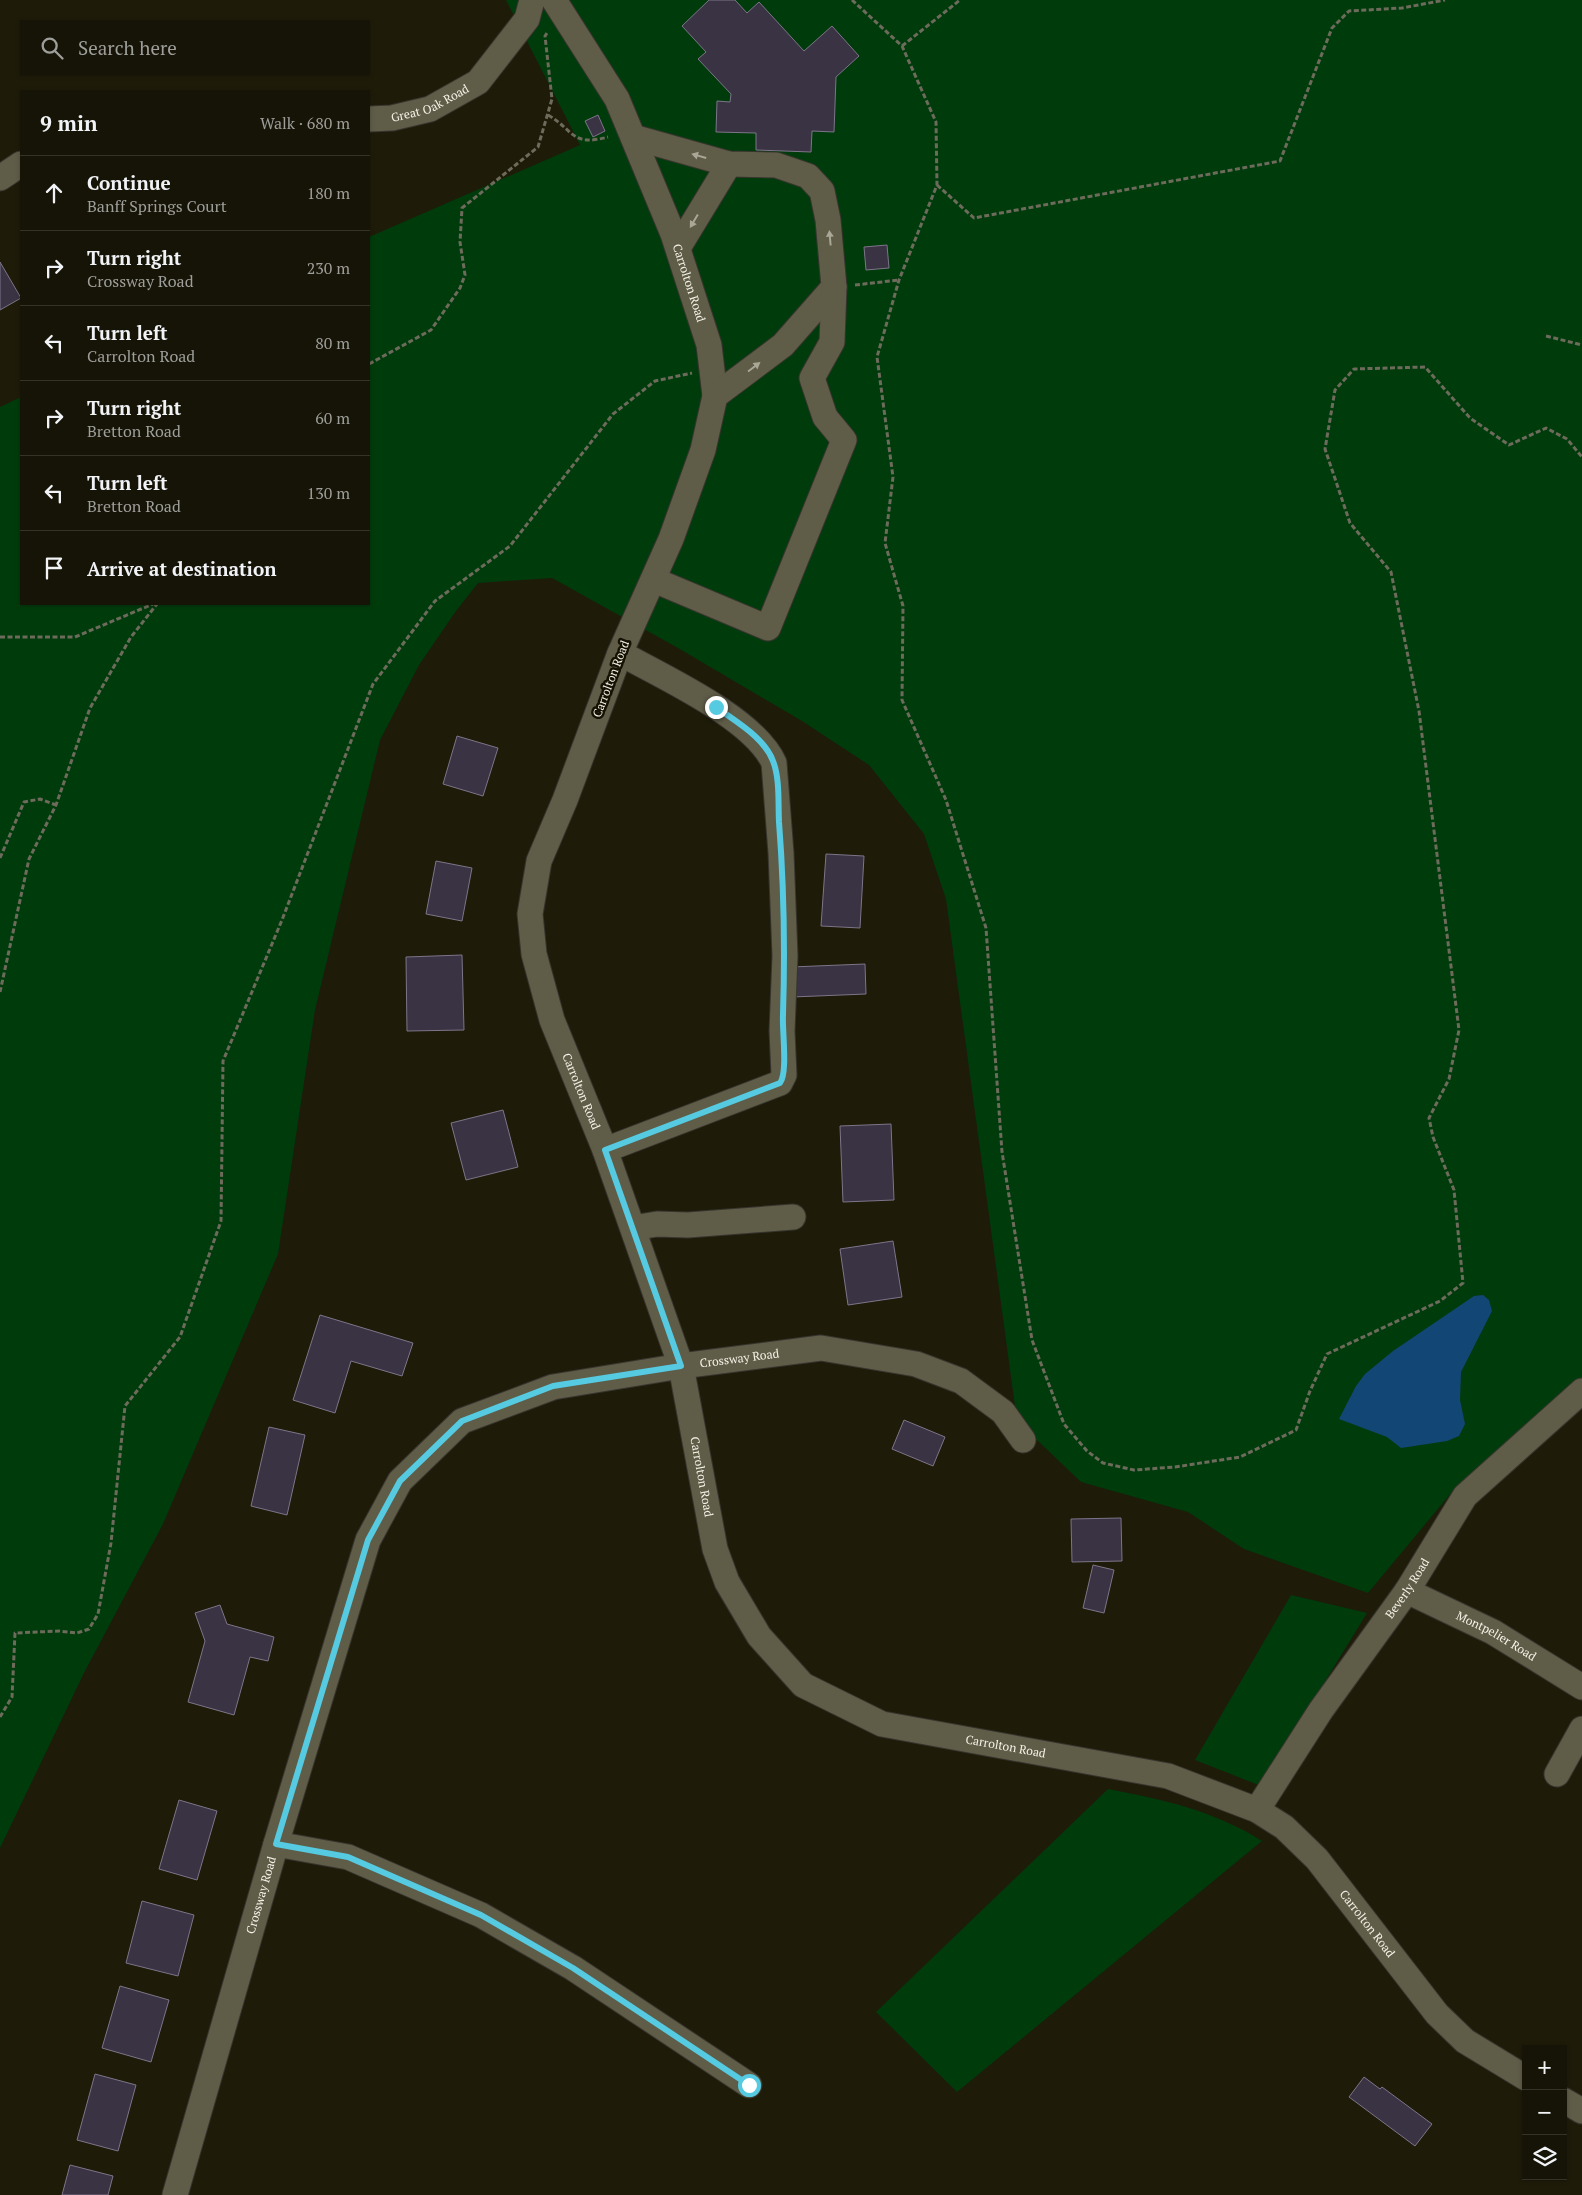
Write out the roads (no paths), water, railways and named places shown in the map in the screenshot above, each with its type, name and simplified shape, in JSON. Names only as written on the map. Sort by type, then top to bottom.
[{"type":"street","name":"Great Oak Road","points":[[370,119],[392,118],[430,109],[478,82],[527,19],[532,0]]},
{"type":"street","name":"Carrolton Road","points":[[558,6],[617,99],[678,248],[709,344],[715,396],[703,450],[654,580],[620,653],[565,800],[539,862],[530,914],[534,954],[552,1020],[605,1150],[681,1366],[715,1549],[727,1582],[759,1636],[803,1685],[882,1724],[1168,1776],[1256,1810],[1284,1827],[1317,1859],[1437,2014],[1465,2041],[1522,2076]]},
{"type":"street","points":[[633,137],[729,164],[776,165],[808,176],[822,192],[828,220],[834,287],[832,342],[812,378],[825,417],[844,440],[768,628],[654,580]]},
{"type":"street","points":[[678,248],[729,164]]},
{"type":"street","points":[[0,178],[20,165]]},
{"type":"street","points":[[715,396],[783,344],[834,287]]},
{"type":"street","points":[[605,1150],[780,1083],[784,1075],[782,1032],[785,956],[782,853],[774,763],[768,750],[743,727],[716,707],[620,653]]},
{"type":"street","points":[[633,1228],[657,1224],[688,1225],[793,1217]]},
{"type":"street","name":"Crossway Road","points":[[175,2195],[276,1844],[368,1540],[400,1481],[462,1421],[553,1386],[681,1366],[821,1348],[916,1364],[962,1381],[1004,1412],[1023,1440]]},
{"type":"street","name":"Beverly Road","points":[[1256,1810],[1321,1710],[1407,1591],[1465,1496],[1582,1392]]},
{"type":"street","name":"Montpelier Road","points":[[1407,1591],[1493,1632],[1582,1687]]},
{"type":"street","points":[[1557,1774],[1582,1730]]},
{"type":"street","points":[[276,1844],[348,1857],[481,1915],[573,1968],[749,2085]]},
{"type":"street","points":[[1567,2102],[1582,2111]]},
{"type":"water","points":[[1483,1295],[1489,1300],[1492,1311],[1461,1372],[1460,1400],[1465,1424],[1459,1436],[1447,1441],[1401,1448],[1387,1437],[1339,1419],[1356,1386],[1365,1374],[1393,1351],[1474,1296]]}]
